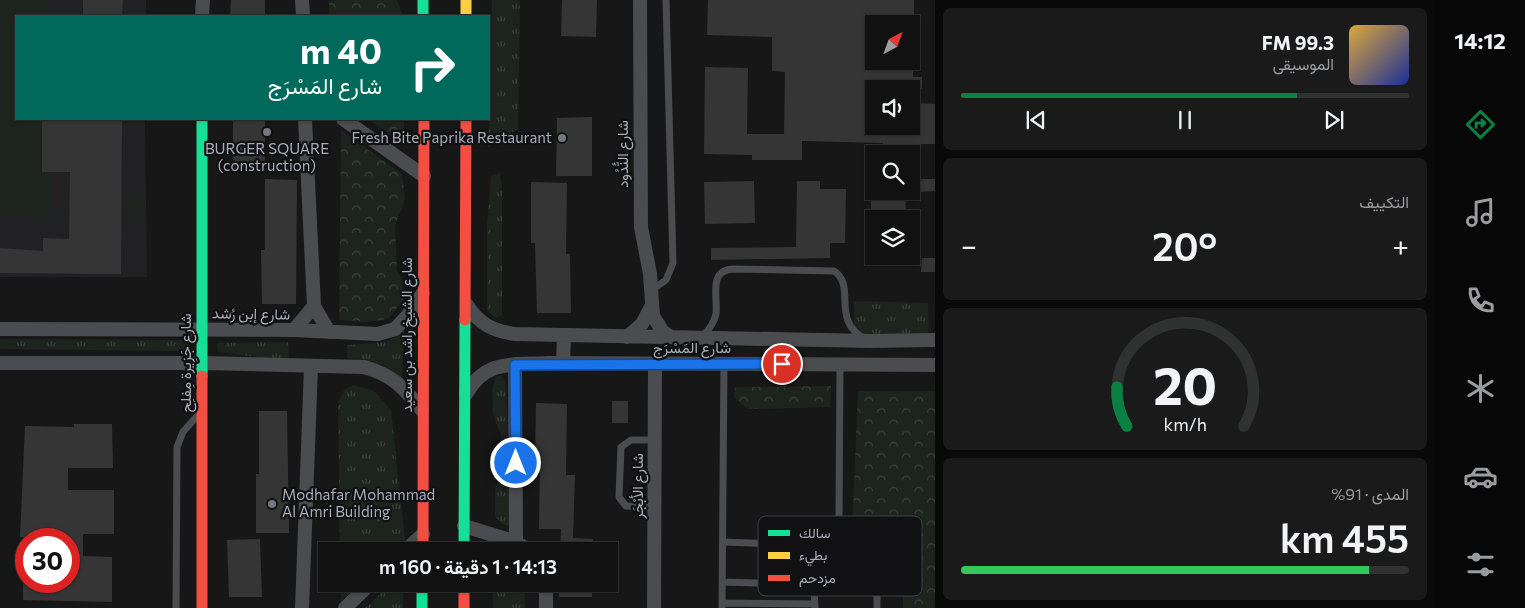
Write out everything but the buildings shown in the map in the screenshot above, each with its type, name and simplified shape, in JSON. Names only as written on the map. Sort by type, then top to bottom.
[{"type":"main road","points":[[423,0],[423,15]]},
{"type":"main road","points":[[466,0],[466,15]]},
{"type":"main road","name":"شارع جَزِيرة مِفلِح","points":[[202,120],[202,608]]},
{"type":"main road","name":"شارع الشيخ راشد بن سعيد","points":[[422,542],[424,120]]},
{"type":"main road","points":[[464,542],[464,399],[467,305],[466,120]]},
{"type":"main road","points":[[422,592],[422,608]]},
{"type":"main road","points":[[464,592],[464,608]]},
{"type":"street","points":[[202,0],[202,15]]},
{"type":"street","points":[[302,0],[303,15]]},
{"type":"street","name":"شارع النُّدُود","points":[[640,0],[641,227],[651,290],[651,307],[657,324],[671,337]]},
{"type":"street","points":[[305,120],[314,306],[329,332]]},
{"type":"street","points":[[344,120],[424,176]]},
{"type":"street","name":"شارع إبن رُشد","points":[[0,329],[294,330],[378,334],[395,328],[408,316],[423,293]]},
{"type":"street","name":"شارع المَسْرَج","points":[[467,305],[480,322],[500,332],[564,336],[870,341],[935,340]]},
{"type":"street","points":[[294,330],[314,306]]},
{"type":"street","points":[[628,337],[642,324],[651,307]]},
{"type":"street","points":[[563,363],[564,336]]},
{"type":"street","points":[[912,365],[906,355],[909,344],[914,340]]},
{"type":"street","points":[[0,363],[202,363],[364,367],[378,371],[400,383],[422,410]]},
{"type":"street","name":"شارع المَسْرَج","points":[[464,399],[474,381],[489,369],[498,365],[563,363],[935,365]]},
{"type":"street","name":"شارع الأبْجَر","points":[[654,608],[655,364]]},
{"type":"street","points":[[464,526],[516,542],[515,365]]},
{"type":"street","points":[[302,608],[311,367]]},
{"type":"street","points":[[414,542],[422,534]]},
{"type":"street","points":[[344,608],[361,592]]},
{"type":"street","points":[[546,592],[546,608]]},
{"type":"lane","points":[[651,290],[666,280],[672,263],[666,0]]},
{"type":"lane","points":[[701,338],[714,320],[716,279],[723,271],[733,269],[829,270],[838,274],[843,282],[845,316],[849,325],[870,341]]},
{"type":"lane","points":[[724,364],[722,606],[815,606]]},
{"type":"lane","points":[[839,516],[840,365]]},
{"type":"lane","points":[[176,608],[177,443],[202,411]]},
{"type":"lane","points":[[654,440],[631,440],[621,447],[619,493],[620,501],[626,506],[654,508]]},
{"type":"lane","points":[[723,542],[758,543]]},
{"type":"lane","points":[[722,582],[758,583]]},
{"type":"shaded area","points":[[0,0],[146,0],[146,15],[15,15],[15,120],[145,120],[147,277],[0,277]]},
{"type":"green space","points":[[0,0],[49,0],[50,15],[15,15],[15,120],[51,120],[53,216],[0,215]]},
{"type":"green space","points":[[329,0],[397,0],[403,15],[329,15]]},
{"type":"green space","points":[[492,0],[520,0],[518,129],[488,148]]},
{"type":"green space","points":[[369,120],[404,120],[404,144]]},
{"type":"green space","points":[[341,130],[402,174],[405,200],[395,225],[397,271],[404,282],[403,300],[388,319],[367,322],[339,320]]},
{"type":"green space","points":[[500,173],[502,186],[502,315],[495,318],[487,310],[487,227],[491,176]]},
{"type":"green space","points":[[126,191],[136,191],[135,220],[125,220]]},
{"type":"green space","points":[[854,301],[928,303],[929,328],[927,335],[866,340],[854,326]]},
{"type":"green space","points":[[404,330],[402,379],[383,365],[347,358],[347,345],[387,342]]},
{"type":"green space","points":[[0,339],[188,340],[191,347],[187,351],[0,349]]},
{"type":"green space","points":[[288,342],[289,361],[218,352],[217,343]]},
{"type":"green space","points":[[501,376],[505,380],[513,518],[508,526],[501,523],[495,516],[495,489],[501,474],[501,436],[493,413],[492,389],[496,377]]},
{"type":"green space","points":[[354,385],[374,391],[391,410],[404,542],[340,542],[338,402],[344,390]]},
{"type":"green space","points":[[831,386],[830,407],[748,409],[734,398],[735,387]]},
{"type":"green space","points":[[858,391],[935,391],[935,608],[903,608],[903,596],[922,596],[922,516],[853,516]]},
{"type":"green space","points":[[341,592],[351,592],[341,601]]},
{"type":"green space","points":[[382,592],[403,592],[403,608],[365,608]]},
{"type":"green space","points":[[493,592],[525,592],[525,608],[493,608]]},
{"type":"traffic: fast","points":[[423,0],[423,15]]},
{"type":"traffic: fast","points":[[202,120],[202,376]]},
{"type":"traffic: fast","points":[[464,542],[465,320]]},
{"type":"traffic: fast","points":[[422,592],[422,608]]},
{"type":"traffic: slow","points":[[466,0],[466,15]]},
{"type":"traffic: jam","points":[[423,542],[424,120]]},
{"type":"traffic: jam","points":[[465,320],[466,120]]},
{"type":"traffic: jam","points":[[202,376],[202,608]]},
{"type":"traffic: jam","points":[[464,592],[464,608]]},
{"type":"place","name":"BURGER SQUARE (construction)","points":[[267,132]]},
{"type":"place","name":"Fresh Bite Paprika Restaurant","points":[[562,138]]},
{"type":"place","name":"Modhafar Mohammad Al Amri Building","points":[[272,504]]},
{"type":"route","points":[[516,463],[515,365],[548,363],[782,364]]}]
